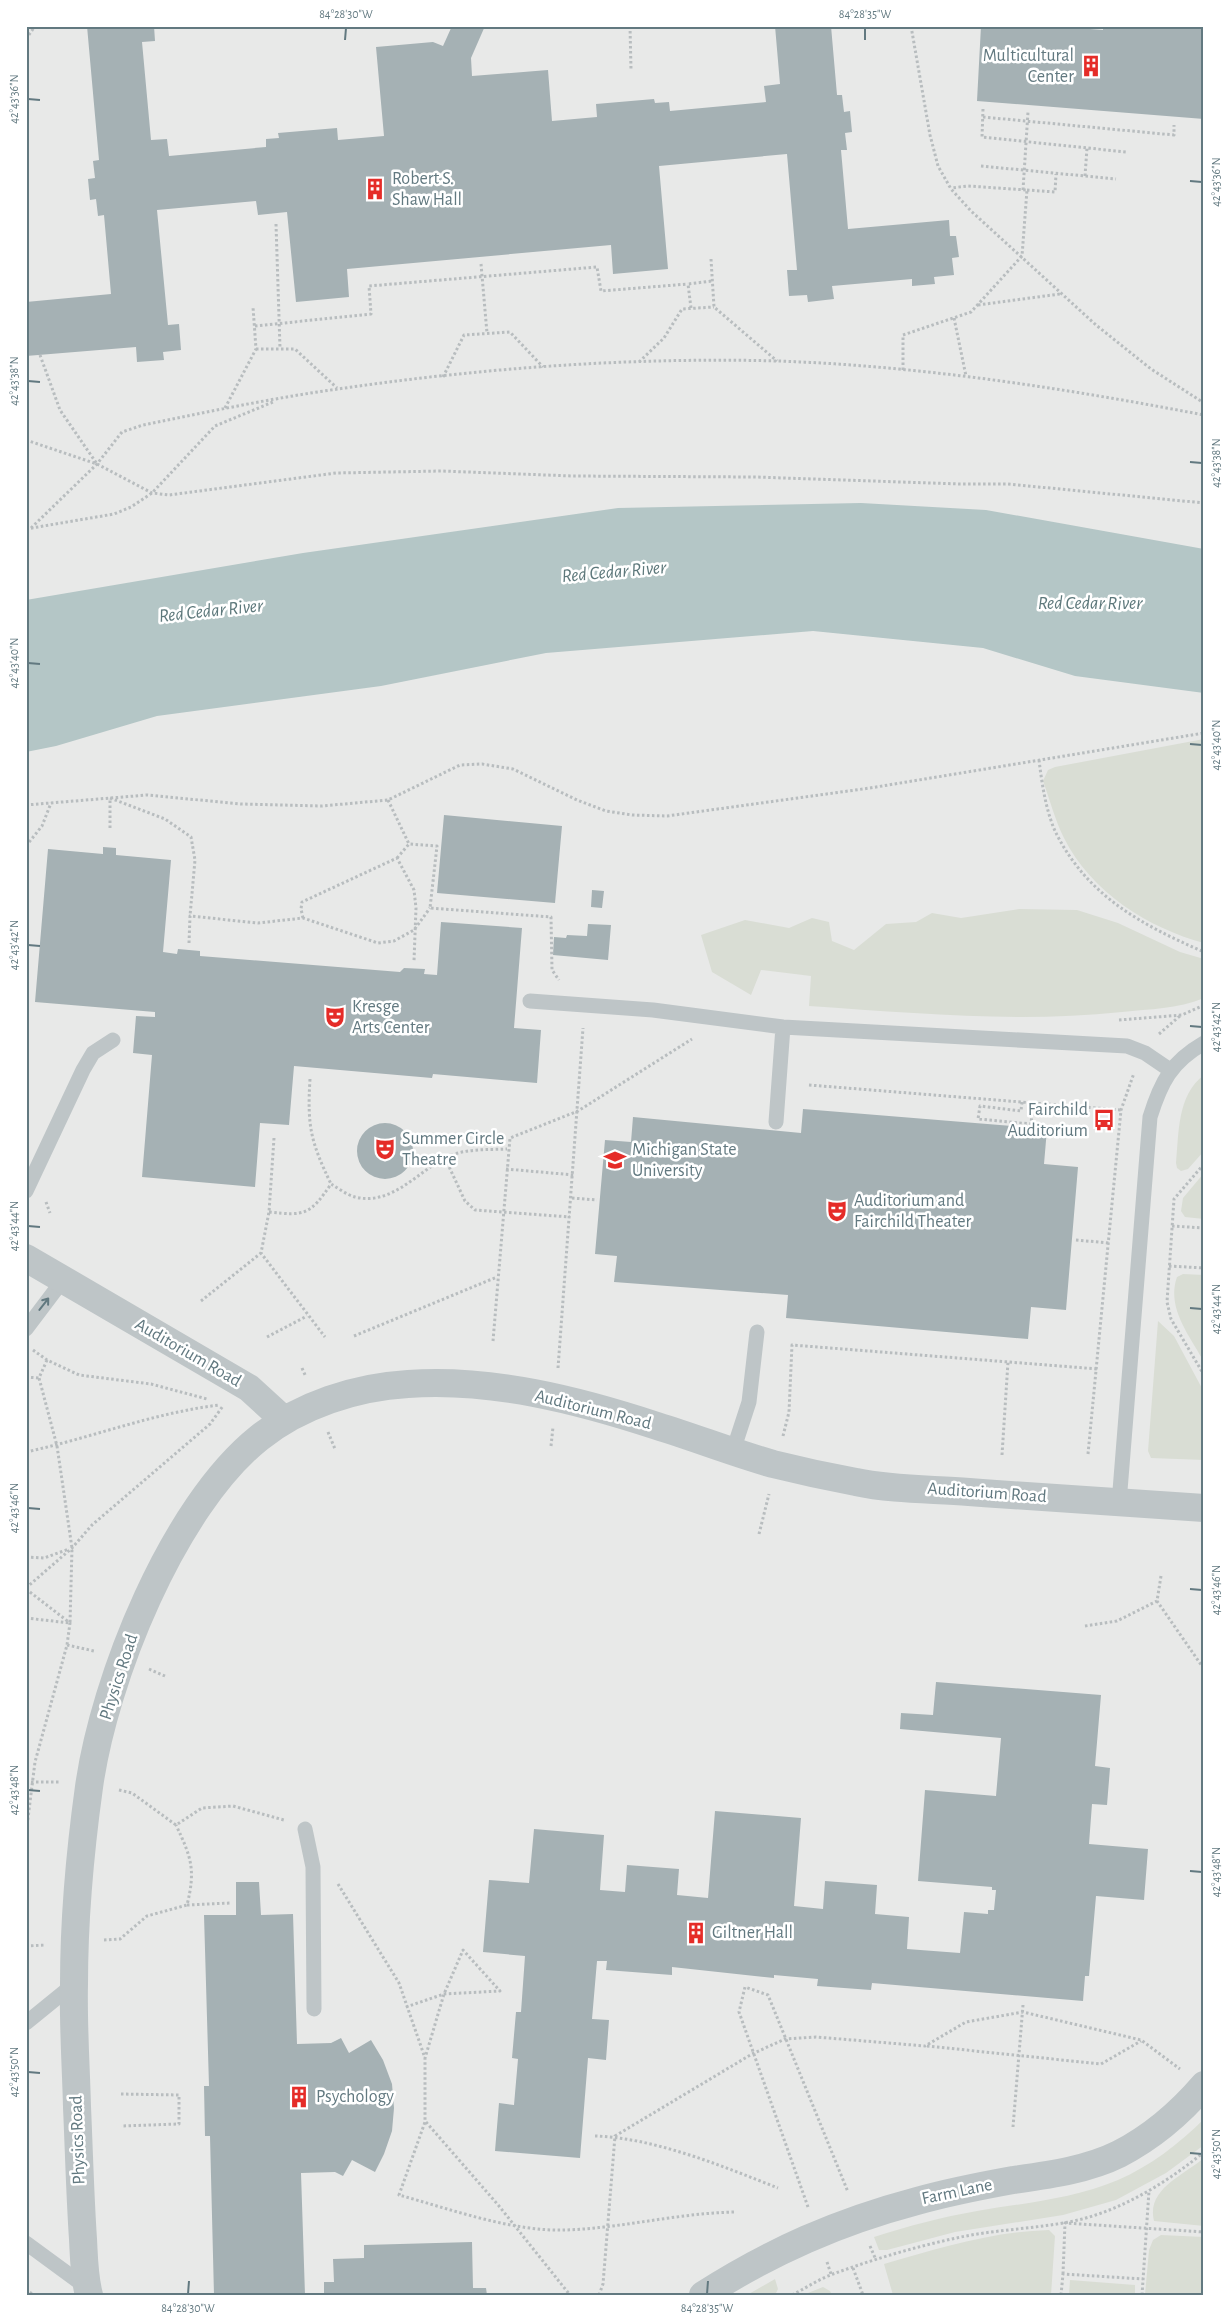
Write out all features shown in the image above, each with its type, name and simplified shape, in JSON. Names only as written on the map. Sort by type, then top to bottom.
[{"type":"street","name":"Auditorium Road","points":[[26,1258],[249,1388],[284,1420],[316,1404],[364,1390],[406,1384],[451,1384],[498,1388],[555,1398],[611,1411],[776,1464],[863,1484],[1204,1508]]},
{"type":"street","name":"Physics Road","points":[[87,2291],[80,2202],[74,1984],[81,1862],[89,1783],[122,1658],[170,1552],[198,1507],[225,1472],[257,1439],[284,1420]]},
{"type":"street","name":"Farm Lane","points":[[703,2295],[769,2256],[817,2233],[859,2218],[962,2189],[1057,2173],[1118,2154],[1148,2137],[1176,2114],[1203,2086]]},
{"type":"lane","points":[[530,1002],[653,1010],[783,1027],[1127,1046],[1145,1053],[1170,1070]]},
{"type":"lane","points":[[776,1122],[783,1027]]},
{"type":"lane","points":[[26,1191],[83,1070],[94,1053],[113,1040]]},
{"type":"lane","points":[[1119,1503],[1150,1117],[1158,1094],[1170,1070],[1188,1052],[1204,1043]]},
{"type":"lane","points":[[26,1328],[63,1280]]},
{"type":"lane","points":[[733,1451],[749,1402],[757,1332]]},
{"type":"lane","points":[[305,1829],[313,1867],[314,2009]]},
{"type":"lane","points":[[26,2023],[74,1984]]},
{"type":"lane","points":[[26,2244],[87,2291]]},
{"type":"path","points":[[26,39],[34,26]]},
{"type":"path","points":[[630,26],[631,70]]},
{"type":"path","points":[[911,26],[930,135],[938,166],[951,188],[971,211],[1022,256],[1060,294],[1151,369],[1204,403]]},
{"type":"path","points":[[983,109],[982,137],[1126,152]]},
{"type":"path","points":[[903,370],[903,335],[971,312],[1022,256],[1024,170],[1028,112]]},
{"type":"path","points":[[983,117],[1174,135],[1174,125]]},
{"type":"path","points":[[1085,176],[1087,148]]},
{"type":"path","points":[[981,166],[1116,179]]},
{"type":"path","points":[[951,188],[968,186],[1055,192],[1056,174]]},
{"type":"path","points":[[276,224],[281,312],[278,322],[280,348]]},
{"type":"path","points":[[711,260],[714,307]]},
{"type":"path","points":[[481,264],[487,333]]},
{"type":"path","points":[[255,326],[278,322],[371,314],[369,286],[598,267],[601,291],[712,281]]},
{"type":"path","points":[[688,284],[691,308]]},
{"type":"path","points":[[977,306],[1060,294]]},
{"type":"path","points":[[224,408],[256,349],[253,307]]},
{"type":"path","points":[[638,362],[664,338],[682,309],[714,307],[778,362]]},
{"type":"path","points":[[954,318],[966,376]]},
{"type":"path","points":[[443,377],[464,335],[510,332],[544,368]]},
{"type":"path","points":[[256,349],[295,348],[338,388]]},
{"type":"path","points":[[40,355],[60,410],[97,464]]},
{"type":"path","points":[[32,528],[97,464],[122,432],[143,425],[224,408],[338,388],[443,377],[638,362],[778,362],[966,376],[1105,396],[1204,415]]},
{"type":"path","points":[[26,529],[114,514],[131,508],[152,493],[215,426],[278,400]]},
{"type":"path","points":[[26,440],[97,464],[152,493],[169,495],[336,473],[442,471],[572,476],[755,477],[1008,484],[1204,503]]},
{"type":"path","points":[[26,805],[147,795],[241,804],[322,806],[388,800],[460,765],[482,764],[513,768],[577,800],[606,811],[632,815],[667,816],[870,788],[1204,733]]},
{"type":"path","points":[[1039,760],[1047,805],[1057,834],[1081,872],[1113,904],[1158,932],[1204,952]]},
{"type":"path","points":[[110,798],[110,828]]},
{"type":"path","points":[[110,798],[165,819],[191,837],[195,860],[189,943]]},
{"type":"path","points":[[388,800],[409,844]]},
{"type":"path","points":[[26,846],[42,826],[52,803]]},
{"type":"path","points":[[303,918],[302,902],[397,858],[409,844]]},
{"type":"path","points":[[190,916],[258,923],[303,918],[378,943],[394,941],[414,930],[430,908],[437,846],[409,844]]},
{"type":"path","points":[[397,858],[414,890],[416,908],[414,961]]},
{"type":"path","points":[[430,908],[551,917],[552,970],[564,987],[585,990],[574,1175],[551,1446]]},
{"type":"path","points":[[1113,1021],[1182,1015],[1204,1005]]},
{"type":"path","points":[[493,1341],[507,1150],[510,1138],[578,1111],[722,1019]]},
{"type":"path","points":[[310,1079],[308,1109],[310,1134],[331,1184],[355,1197],[382,1198],[407,1184],[445,1158],[474,1150],[507,1150]]},
{"type":"path","points":[[810,1085],[1122,1110]]},
{"type":"path","points":[[1022,1102],[1021,1111],[980,1106],[978,1118],[1031,1124],[1033,1103]]},
{"type":"path","points":[[201,1300],[261,1254],[269,1212],[274,1138]]},
{"type":"path","points":[[445,1158],[465,1201],[476,1210],[570,1217]]},
{"type":"path","points":[[1204,1164],[1174,1199],[1167,1310],[1204,1375]]},
{"type":"path","points":[[506,1169],[574,1175]]},
{"type":"path","points":[[269,1212],[292,1215],[305,1213],[319,1201],[331,1184]]},
{"type":"path","points":[[572,1198],[597,1200]]},
{"type":"path","points":[[1172,1226],[1204,1228]]},
{"type":"path","points":[[1076,1240],[1109,1243]]},
{"type":"path","points":[[261,1254],[325,1337]]},
{"type":"path","points":[[1169,1266],[1204,1268]]},
{"type":"path","points":[[354,1336],[497,1277]]},
{"type":"path","points":[[266,1337],[307,1316]]},
{"type":"path","points":[[26,1345],[46,1360],[79,1375],[151,1384],[224,1404]]},
{"type":"path","points":[[788,1412],[792,1345],[1098,1369]]},
{"type":"path","points":[[26,1834],[34,1782],[34,1762],[67,1645],[70,1622],[72,1548],[57,1446],[39,1378],[46,1360]]},
{"type":"path","points":[[1002,1456],[1008,1362]]},
{"type":"path","points":[[26,1377],[39,1378]]},
{"type":"path","points":[[26,1452],[57,1446],[183,1409],[224,1404]]},
{"type":"path","points":[[70,1622],[26,1588],[72,1548],[92,1525],[210,1424],[224,1404]]},
{"type":"path","points":[[26,1557],[44,1558],[72,1548]]},
{"type":"path","points":[[1161,1576],[1157,1601],[1204,1669]]},
{"type":"path","points":[[1085,1626],[1117,1621],[1157,1601]]},
{"type":"path","points":[[26,1618],[70,1622]]},
{"type":"path","points":[[26,1782],[89,1783],[132,1793],[176,1825],[189,1852],[193,1881],[187,1905]]},
{"type":"path","points":[[176,1825],[202,1808],[233,1806],[274,1816],[305,1829]]},
{"type":"path","points":[[335,1879],[399,1983],[425,2058]]},
{"type":"path","points":[[120,1939],[147,1916],[187,1905],[230,1902]]},
{"type":"path","points":[[406,2007],[444,1994],[500,1991],[463,1950],[444,1994],[425,2058],[425,2122],[399,2195],[479,2218],[514,2225],[565,2230],[703,2212],[736,2212]]},
{"type":"path","points":[[831,2274],[752,2054],[739,2012],[745,1987],[768,1995],[876,2260]]},
{"type":"path","points":[[1013,2127],[1023,2005]]},
{"type":"path","points":[[925,2046],[966,2022],[1023,2012],[1141,2040],[1203,2086]]},
{"type":"path","points":[[615,2136],[752,2054],[785,2039],[816,2037],[1101,2064],[1141,2040]]},
{"type":"path","points":[[121,2094],[179,2095],[179,2124],[121,2126]]},
{"type":"path","points":[[425,2122],[514,2225],[570,2295]]},
{"type":"path","points":[[596,2136],[615,2136],[706,2160],[778,2188]]},
{"type":"path","points":[[600,2295],[603,2284],[615,2136]]},
{"type":"path","points":[[792,2295],[831,2274],[876,2260],[962,2237],[1064,2223],[1121,2204],[1149,2191],[1186,2167],[1204,2152]]},
{"type":"path","points":[[1142,2295],[1149,2191]]},
{"type":"path","points":[[1064,2223],[1204,2232]]},
{"type":"path","points":[[1061,2295],[1064,2223]]},
{"type":"path","points":[[853,2268],[863,2295]]},
{"type":"path","points":[[1062,2274],[1143,2279]]},
{"type":"path","points":[[26,2289],[33,2295]]},
{"type":"shaded area","name":"Michigan State University","points":[[26,26],[1204,26],[1204,2295],[26,2295]]},
{"type":"shaded area","points":[[1204,739],[1204,943],[1162,928],[1142,917],[1105,891],[1089,875],[1075,857],[1064,838],[1043,781],[1048,770],[1055,767]]},
{"type":"shaded area","points":[[1019,909],[1077,910],[1118,923],[1180,952],[1204,959],[1204,998],[1194,1002],[1163,1008],[1044,1017],[966,1016],[809,1006],[811,976],[761,970],[751,995],[712,972],[701,935],[745,920],[789,928],[812,918],[829,922],[832,941],[854,950],[886,924],[916,922],[932,913],[961,918]]},
{"type":"shaded area","points":[[1204,1075],[1204,1151],[1188,1169],[1181,1171],[1177,1168],[1176,1163],[1181,1115],[1189,1093],[1195,1083]]},
{"type":"shaded area","points":[[1204,1173],[1204,1219],[1185,1217],[1181,1211],[1183,1198]]},
{"type":"shaded area","points":[[1183,1274],[1204,1275],[1204,1362],[1186,1332],[1177,1311],[1174,1288],[1177,1277]]},
{"type":"shaded area","points":[[1158,1321],[1174,1336],[1204,1392],[1204,1460],[1151,1458],[1148,1451]]},
{"type":"shaded area","points":[[1204,2119],[1204,2145],[1166,2173],[1116,2200],[1063,2215],[955,2232],[887,2250],[879,2250],[874,2237],[951,2216],[1084,2192],[1118,2180],[1153,2161],[1185,2137]]},
{"type":"shaded area","points":[[1204,2158],[1204,2226],[1154,2221],[1153,2210],[1161,2191]]},
{"type":"shaded area","points":[[1049,2230],[1055,2236],[1051,2295],[893,2295],[884,2264],[986,2237]]},
{"type":"shaded area","points":[[1161,2235],[1204,2237],[1204,2295],[1145,2295],[1149,2250],[1153,2240]]},
{"type":"shaded area","points":[[775,2279],[778,2289],[775,2295],[747,2295]]},
{"type":"shaded area","points":[[1070,2280],[1135,2285],[1135,2295],[1069,2295]]},
{"type":"shaded area","points":[[823,2287],[830,2291],[832,2295],[803,2295]]},
{"type":"water","name":"Red Cedar River","points":[[861,503],[986,510],[1204,549],[1204,693],[1075,676],[983,648],[813,631],[546,653],[381,686],[157,716],[56,746],[26,752],[26,600],[303,553],[618,508]]},
{"type":"building","name":"Robert S. Shaw Hall","points":[[87,26],[154,26],[155,41],[142,42],[151,140],[167,139],[169,156],[266,147],[266,139],[279,138],[278,133],[337,128],[338,140],[384,136],[376,47],[433,42],[443,46],[452,26],[485,26],[471,58],[472,76],[548,70],[552,121],[597,117],[596,104],[654,99],[655,103],[669,102],[670,111],[766,102],[764,86],[780,84],[775,26],[831,26],[837,95],[842,95],[844,112],[850,111],[852,132],[845,133],[847,150],[841,150],[848,229],[949,220],[950,236],[956,236],[959,257],[952,258],[954,275],[934,277],[935,284],[912,286],[912,279],[832,286],[834,299],[808,302],[807,295],[789,296],[787,270],[797,270],[787,154],[659,166],[668,269],[613,274],[611,245],[347,269],[349,297],[296,302],[287,212],[258,215],[256,201],[157,210],[168,325],[179,324],[181,350],[163,352],[164,360],[137,362],[136,347],[26,356],[26,302],[111,294],[104,215],[98,216],[96,199],[90,200],[88,179],[95,178],[93,161],[99,160]]},
{"type":"building","name":"Multicultural Center","points":[[981,26],[1052,26],[1103,30],[1103,26],[1204,26],[1204,119],[977,101]]},
{"type":"building","points":[[444,815],[562,826],[555,903],[437,893]]},
{"type":"building","name":"Kresge Arts Center","points":[[103,847],[116,848],[116,855],[171,860],[163,952],[177,954],[178,949],[200,951],[200,956],[400,972],[404,968],[425,969],[424,974],[437,975],[441,922],[522,928],[514,1028],[541,1030],[537,1083],[433,1074],[432,1078],[294,1066],[289,1125],[260,1123],[255,1187],[142,1177],[152,1055],[133,1053],[136,1016],[155,1017],[155,1012],[35,1002],[48,849],[103,854]]},
{"type":"building","points":[[592,890],[604,891],[602,908],[591,907]]},
{"type":"building","points":[[588,924],[611,925],[608,960],[553,955],[554,937],[566,938],[567,935],[587,936]]},
{"type":"building","name":"Auditorium and Fairchild Theater","points":[[803,1109],[1047,1129],[1044,1164],[1078,1167],[1066,1310],[1031,1307],[1028,1339],[786,1318],[788,1295],[614,1282],[617,1256],[595,1254],[605,1140],[631,1142],[633,1117],[801,1133]]},
{"type":"building","name":"Summer Circle Theatre","points":[[385,1123],[396,1125],[405,1131],[411,1140],[413,1151],[411,1162],[405,1171],[396,1177],[385,1179],[374,1177],[365,1171],[359,1162],[357,1151],[359,1140],[365,1131],[374,1125]]},
{"type":"building","name":"Giltner Hall","points":[[936,1682],[1101,1695],[1095,1766],[1110,1768],[1107,1805],[1092,1804],[1089,1844],[1148,1849],[1144,1900],[1096,1896],[1089,1976],[1085,1976],[1083,2001],[872,1983],[871,1990],[817,1986],[818,1979],[774,1975],[774,1978],[672,1967],[672,1975],[606,1970],[607,1961],[597,1961],[592,2019],[609,2020],[606,2060],[588,2058],[580,2158],[495,2151],[499,2103],[514,2105],[518,2059],[512,2058],[516,2012],[521,2012],[525,1956],[483,1952],[489,1880],[529,1883],[534,1829],[604,1835],[600,1890],[625,1892],[627,1865],[679,1869],[677,1895],[708,1898],[715,1811],[801,1818],[794,1906],[823,1909],[825,1881],[877,1885],[875,1914],[909,1917],[907,1949],[960,1953],[964,1912],[988,1914],[988,1910],[994,1910],[996,1890],[992,1890],[992,1887],[918,1881],[925,1790],[996,1796],[1001,1738],[900,1729],[901,1713],[933,1715]]},
{"type":"building","name":"Psychology","points":[[236,1882],[259,1882],[261,1915],[293,1914],[297,2044],[331,2043],[341,2038],[349,2053],[371,2040],[383,2060],[392,2084],[394,2108],[392,2131],[375,2172],[352,2160],[343,2176],[335,2172],[301,2173],[305,2295],[214,2295],[210,2136],[205,2136],[204,2086],[209,2086],[204,1915],[236,1915]]},
{"type":"building","points":[[472,2242],[473,2288],[486,2288],[487,2295],[324,2295],[324,2282],[334,2282],[333,2259],[364,2258],[364,2245]]},
{"type":"place","name":"Multicultural Center","points":[[1091,66]]},
{"type":"place","name":"Robert S. Shaw Hall","points":[[375,189]]},
{"type":"place","name":"Kresge Arts Center","points":[[335,1017]]},
{"type":"place","name":"Fairchild Auditorium","points":[[1104,1120]]},
{"type":"place","name":"Summer Circle Theatre","points":[[385,1149]]},
{"type":"place","name":"Michigan State University","points":[[615,1160]]},
{"type":"place","name":"Auditorium and Fairchild Theater","points":[[837,1211]]},
{"type":"place","name":"Giltner Hall","points":[[696,1933]]},
{"type":"place","name":"Psychology","points":[[299,2097]]}]
